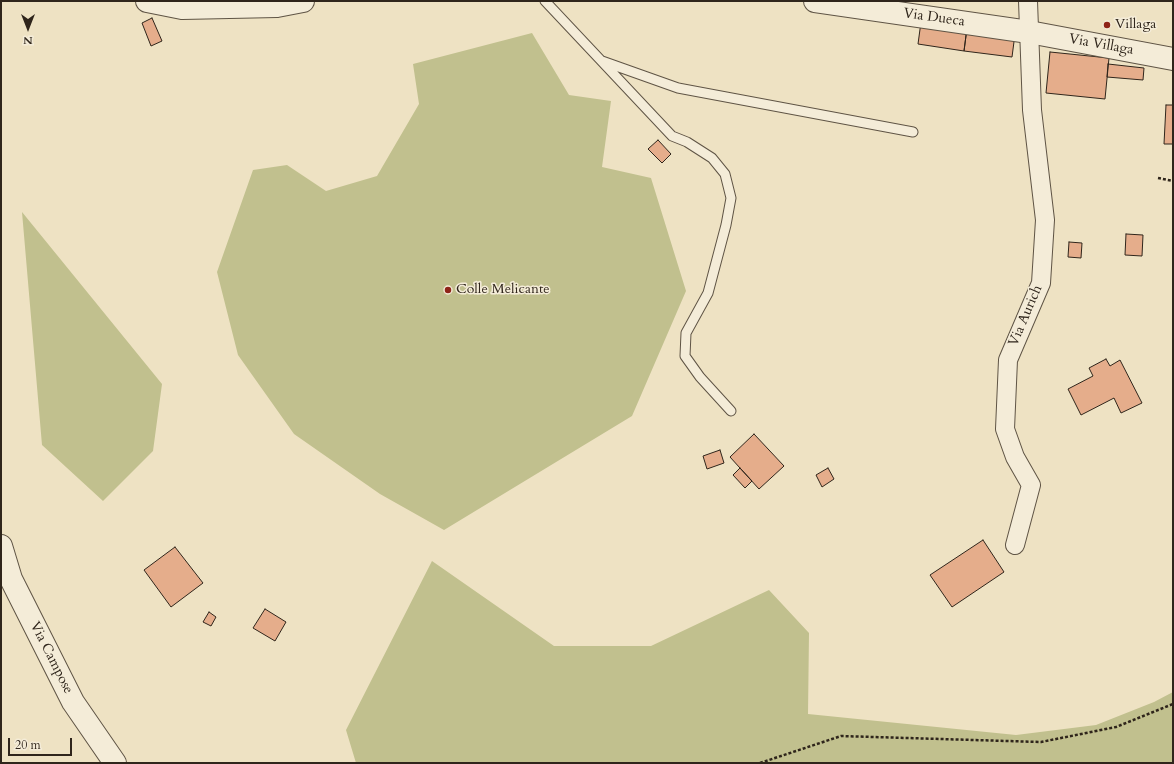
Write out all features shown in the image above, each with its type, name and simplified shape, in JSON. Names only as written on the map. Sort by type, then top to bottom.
[{"type":"street","points":[[147,1],[182,8],[278,6],[303,1]]},
{"type":"street","name":"Via Dueca","points":[[815,1],[1029,32]]},
{"type":"street","name":"Via Aurich","points":[[1015,545],[1031,485],[1015,457],[1006,429],[1008,360],[1041,283],[1046,220],[1032,110],[1028,1]]},
{"type":"street","name":"Via Villaga","points":[[1029,32],[1173,59]]},
{"type":"street","name":"Via Campose","points":[[1,546],[11,579],[73,702],[115,763]]},
{"type":"lane","points":[[545,1],[672,136],[687,142],[712,158],[725,174],[731,198],[726,225],[708,293],[686,333],[685,356],[700,377],[731,411]]},
{"type":"lane","points":[[601,60],[678,88],[913,132]]},
{"type":"path","points":[[1158,178],[1173,181]]},
{"type":"path","points":[[760,763],[841,736],[1042,742],[1116,727],[1173,704]]},
{"type":"shaded area","points":[[532,33],[569,95],[611,101],[602,167],[651,178],[686,291],[632,416],[444,530],[380,494],[294,434],[238,355],[217,272],[253,170],[287,165],[326,191],[377,176],[419,104],[413,64]]},
{"type":"shaded area","points":[[22,212],[162,384],[153,451],[103,501],[42,445]]},
{"type":"shaded area","points":[[432,561],[554,646],[651,646],[769,590],[809,633],[808,714],[1016,735],[1096,725],[1154,702],[1173,692],[1173,763],[356,763],[346,730]]},
{"type":"building","points":[[152,18],[162,41],[151,46],[142,23]]},
{"type":"building","points":[[921,22],[967,28],[964,51],[918,44]]},
{"type":"building","points":[[967,28],[1015,34],[1012,57],[964,51]]},
{"type":"building","points":[[1050,52],[1109,58],[1105,99],[1046,93]]},
{"type":"building","points":[[1108,64],[1144,68],[1143,80],[1107,77]]},
{"type":"building","points":[[1166,105],[1173,105],[1173,144],[1164,144]]},
{"type":"building","points":[[658,140],[671,154],[662,163],[648,149]]},
{"type":"building","points":[[1126,234],[1143,235],[1142,256],[1125,255]]},
{"type":"building","points":[[1069,242],[1082,243],[1081,258],[1068,257]]},
{"type":"building","points":[[1106,359],[1110,366],[1120,360],[1142,403],[1121,413],[1114,398],[1081,415],[1068,389],[1093,376],[1089,368]]},
{"type":"building","points":[[754,434],[784,466],[759,489],[730,457]]},
{"type":"building","points":[[720,450],[724,463],[707,469],[703,456]]},
{"type":"building","points":[[740,468],[752,481],[745,488],[733,475]]},
{"type":"building","points":[[828,468],[834,479],[822,487],[816,475]]},
{"type":"building","points":[[983,540],[1004,572],[952,607],[930,575]]},
{"type":"building","points":[[175,547],[203,583],[171,607],[144,570]]},
{"type":"building","points":[[265,609],[286,622],[275,641],[253,628]]},
{"type":"building","points":[[209,612],[216,617],[211,626],[203,622]]},
{"type":"place","name":"Villaga","points":[[1107,25]]},
{"type":"place","name":"Colle Melicante","points":[[448,290]]}]
